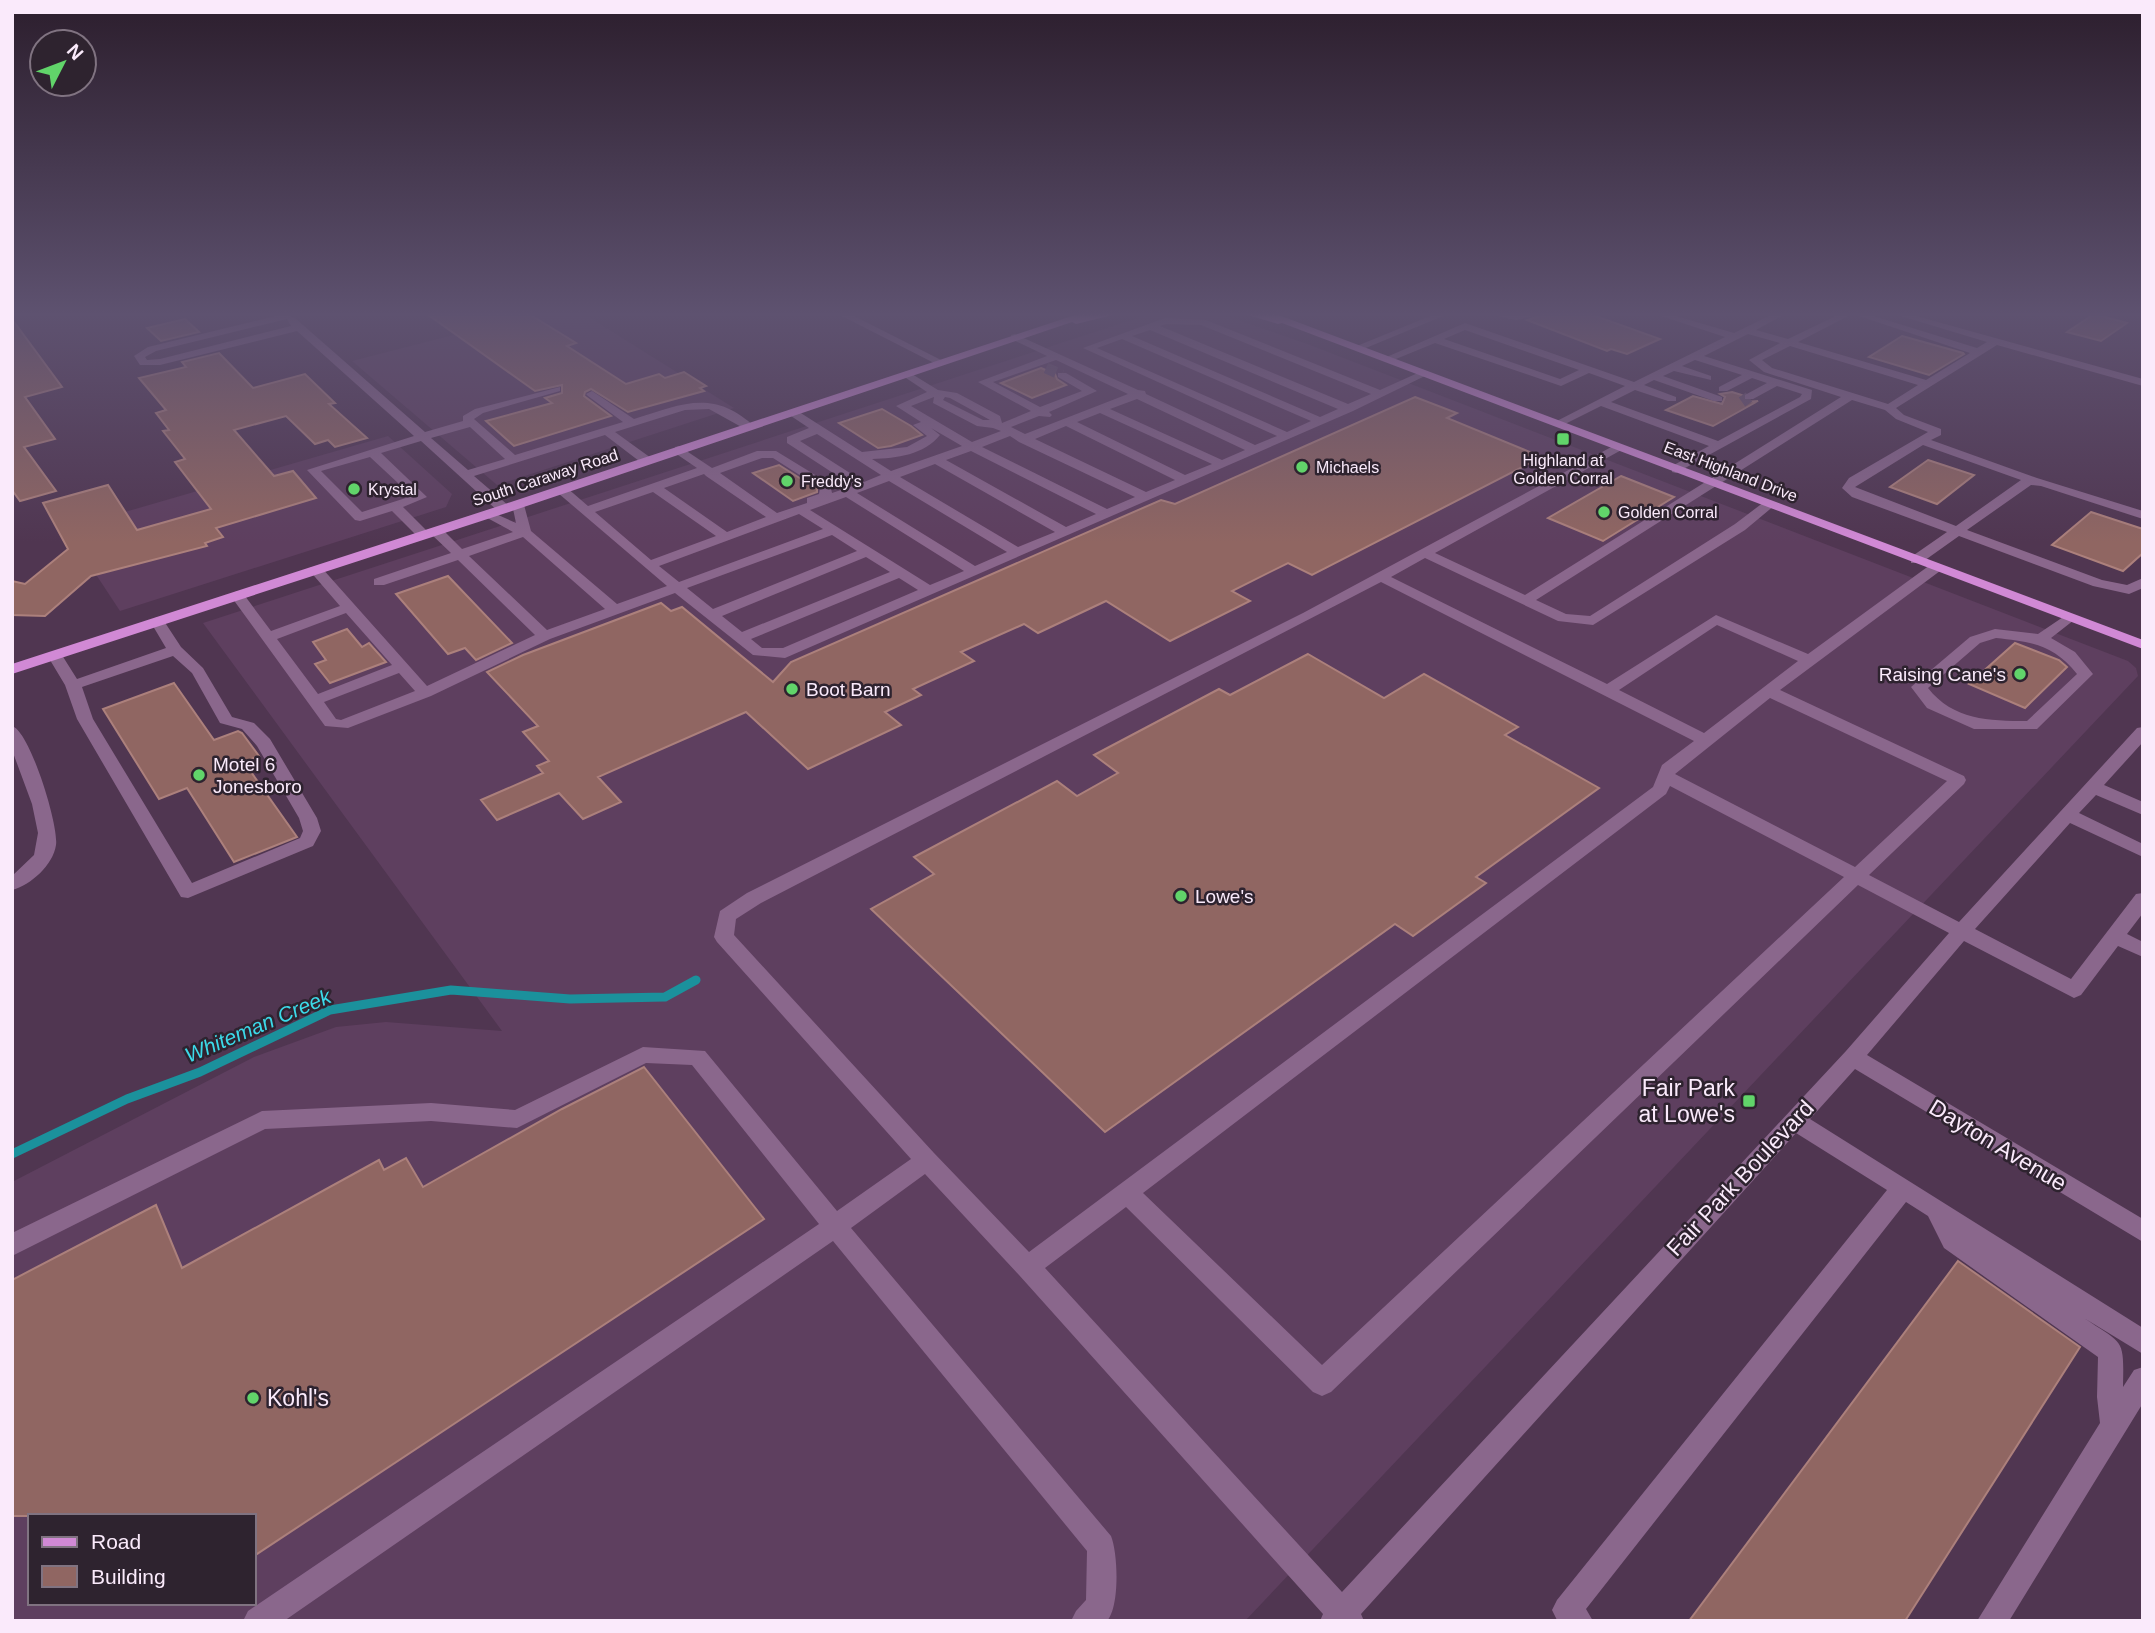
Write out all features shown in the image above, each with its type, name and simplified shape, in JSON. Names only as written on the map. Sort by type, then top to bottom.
[{"type":"main road","name":"South Caraway Road","points":[[12,668],[562,490],[858,390]]},
{"type":"main road","name":"East Highland Drive","points":[[1467,390],[2143,645]]},
{"type":"street","points":[[370,390],[504,509]]},
{"type":"street","points":[[513,460],[469,423],[467,418],[479,411],[552,390]]},
{"type":"street","points":[[932,390],[938,394]]},
{"type":"street","points":[[999,390],[1185,480]]},
{"type":"street","points":[[774,518],[971,446],[1002,427],[1090,390]]},
{"type":"street","points":[[1125,390],[1255,450]]},
{"type":"street","points":[[1023,439],[1148,390]]},
{"type":"street","points":[[1183,390],[1287,436]]},
{"type":"street","points":[[1249,390],[1321,421]]},
{"type":"street","points":[[1304,390],[1349,409]]},
{"type":"street","points":[[1372,390],[1381,394]]},
{"type":"street","points":[[562,490],[649,565],[758,652],[785,653],[1389,390]]},
{"type":"street","points":[[1557,424],[1624,390]]},
{"type":"street","points":[[1648,390],[1672,399]]},
{"type":"street","points":[[1703,390],[1716,394],[1723,390]]},
{"type":"street","points":[[1742,401],[1761,390]]},
{"type":"street","points":[[1676,469],[1805,399],[1808,392],[1802,390]]},
{"type":"street","points":[[1832,390],[1889,408],[1900,417],[1937,432],[1853,481],[1849,488],[1857,494],[2119,590],[2129,590],[2143,582]]},
{"type":"street","points":[[1889,408],[1918,390]]},
{"type":"street","points":[[592,394],[632,423]]},
{"type":"street","points":[[938,394],[902,405],[971,446],[1106,514]]},
{"type":"street","points":[[938,394],[937,401],[981,424],[1002,427],[1146,497]]},
{"type":"street","points":[[1525,601],[1850,396]]},
{"type":"street","points":[[1600,402],[1718,446]]},
{"type":"street","points":[[465,475],[684,407],[703,404],[716,407],[749,427]]},
{"type":"street","points":[[1101,409],[1222,464]]},
{"type":"street","points":[[792,412],[890,476],[1018,553]]},
{"type":"street","points":[[859,456],[884,455],[930,440],[934,435],[914,422],[916,415]]},
{"type":"street","points":[[372,452],[421,497],[373,512],[359,509],[328,477],[332,464],[372,452],[423,437],[469,423]]},
{"type":"street","points":[[818,429],[791,440],[862,486]]},
{"type":"street","points":[[606,431],[647,461]]},
{"type":"street","points":[[1922,441],[2034,481],[2143,515]]},
{"type":"street","points":[[1342,1618],[1028,1267],[926,1160],[724,937],[726,916],[754,898],[1381,577],[1619,448]]},
{"type":"street","points":[[679,450],[774,518]]},
{"type":"street","points":[[586,511],[761,454],[776,455],[826,487],[825,496],[649,565]]},
{"type":"street","points":[[935,459],[1065,532]]},
{"type":"street","points":[[1028,1267],[1660,790],[1668,769],[1809,660],[1926,564],[1959,530],[2028,481],[2034,481]]},
{"type":"street","points":[[655,487],[726,537]]},
{"type":"street","points":[[847,492],[974,572]]},
{"type":"street","points":[[518,504],[525,532]]},
{"type":"street","points":[[394,505],[459,554],[545,636]]},
{"type":"street","points":[[1425,553],[1563,618],[1593,621],[1740,527],[1769,505]]},
{"type":"street","points":[[800,509],[929,591]]},
{"type":"street","points":[[487,514],[525,532],[615,610]]},
{"type":"street","points":[[237,595],[331,723],[342,725],[425,693],[545,636],[833,530]]},
{"type":"street","points":[[379,582],[525,532]]},
{"type":"street","points":[[712,615],[867,552]]},
{"type":"street","points":[[316,570],[425,693]]},
{"type":"street","points":[[740,638],[900,573]]},
{"type":"street","points":[[1381,577],[1705,740]]},
{"type":"street","points":[[267,637],[350,607]]},
{"type":"street","points":[[2041,639],[2070,655],[2085,674],[2031,726],[1980,726],[1933,705],[1919,687],[1975,640],[1996,633],[2041,639],[2069,618]]},
{"type":"street","points":[[1607,691],[1716,619],[1809,660]]},
{"type":"street","points":[[54,655],[73,685],[85,719],[188,892],[307,842],[312,831],[308,818],[264,743],[248,726],[226,720],[198,671],[176,650],[157,621]]},
{"type":"street","points":[[73,685],[176,650]]},
{"type":"street","points":[[316,700],[403,666]]},
{"type":"street","points":[[1127,1193],[1322,1383],[1958,780],[1769,691]]},
{"type":"street","points":[[12,732],[29,765],[47,843],[41,860],[12,884]]},
{"type":"street","name":"Fair Park Boulevard","points":[[1342,1618],[1853,1057],[1962,931],[2143,732]]},
{"type":"street","points":[[1665,776],[2074,990],[2143,899]]},
{"type":"street","points":[[2093,787],[2143,809]]},
{"type":"street","points":[[2067,816],[2143,851]]},
{"type":"street","points":[[2114,936],[2143,950]]},
{"type":"street","points":[[12,1245],[262,1120],[431,1112],[517,1119],[643,1055],[698,1057],[1101,1546],[1101,1606],[1086,1621]]},
{"type":"street","name":"Dayton Avenue","points":[[1853,1057],[2143,1232]]},
{"type":"street","points":[[1793,1120],[2143,1342]]},
{"type":"street","points":[[258,1621],[835,1226],[926,1160]]},
{"type":"street","points":[[1578,1621],[1567,1610],[1903,1188]]},
{"type":"street","points":[[1937,1210],[1952,1241],[2111,1351],[2110,1397],[2114,1425]]},
{"type":"street","points":[[1992,1621],[2143,1379]]},
{"type":"shaded area","points":[[386,390],[706,390],[734,408],[497,485]]},
{"type":"shaded area","points":[[916,390],[1427,390],[2128,661],[2136,668],[2138,676],[1245,1621],[12,1621],[12,1182],[254,1057],[336,1027],[386,1022],[502,1031],[203,623]]},
{"type":"shaded area","points":[[388,436],[452,494],[446,507],[120,611],[66,529]]},
{"type":"building","points":[[12,390],[50,390],[25,397],[55,439],[24,447],[56,491],[20,501],[12,490]]},
{"type":"building","points":[[149,390],[322,390],[335,403],[329,404],[367,438],[335,447],[328,440],[315,444],[286,416],[234,430],[274,476],[293,471],[316,498],[216,528],[223,537],[205,543],[207,546],[91,576],[45,616],[12,615],[12,581],[25,584],[68,549],[43,503],[108,485],[137,530],[211,509],[175,462],[185,459],[163,431],[169,430],[156,413],[166,410]]},
{"type":"building","points":[[562,390],[589,390],[584,396],[611,416],[514,446],[486,421],[552,403],[545,398],[562,393]]},
{"type":"building","points":[[593,390],[704,391],[628,412]]},
{"type":"building","points":[[1016,390],[1052,390],[1032,398]]},
{"type":"building","points":[[1732,392],[1742,395],[1745,402],[1758,401],[1713,426],[1666,410],[1693,396],[1722,404],[1725,397],[1720,394]]},
{"type":"building","points":[[1415,397],[1457,413],[1447,418],[1542,457],[1312,575],[1288,563],[1232,591],[1250,601],[1170,641],[1106,601],[1038,633],[1024,624],[961,652],[974,661],[913,689],[921,695],[885,712],[901,725],[808,769],[746,712],[598,777],[621,802],[583,819],[559,793],[497,820],[481,800],[543,773],[537,766],[549,761],[523,732],[538,726],[487,672],[523,655],[661,603],[671,611],[682,607],[773,682],[791,662],[1161,500],[1175,504]]},
{"type":"building","points":[[882,409],[922,435],[878,448],[839,423]]},
{"type":"building","points":[[1928,460],[1974,475],[1937,504],[1890,487]]},
{"type":"building","name":"Freddy's","points":[[779,465],[817,489],[817,492],[793,501],[753,473]]},
{"type":"building","name":"Golden Corral","points":[[1621,476],[1674,497],[1603,541],[1548,518]]},
{"type":"building","points":[[2091,512],[2143,529],[2143,553],[2123,571],[2052,545]]},
{"type":"building","points":[[448,576],[512,643],[476,660],[465,648],[448,654],[396,594]]},
{"type":"building","points":[[347,629],[362,647],[369,643],[386,662],[330,683],[315,664],[326,660],[313,642]]},
{"type":"building","name":"Raising Cane's","points":[[2015,643],[2059,660],[2067,667],[2025,708],[1969,684]]},
{"type":"building","name":"Lowe's","points":[[1308,654],[1384,698],[1424,674],[1518,727],[1505,735],[1599,788],[1476,877],[1486,883],[1413,936],[1395,924],[1105,1132],[871,909],[934,874],[914,857],[1057,781],[1077,796],[1118,773],[1094,755],[1219,689],[1230,695]]},
{"type":"building","name":"Motel 6 Jonesboro","points":[[174,683],[214,740],[238,731],[242,733],[259,756],[244,762],[297,837],[234,862],[187,788],[159,799],[103,709]]},
{"type":"building","name":"Kohl's","points":[[644,1067],[764,1219],[256,1555],[256,1514],[12,1516],[12,1280],[156,1205],[182,1268],[379,1160],[384,1170],[406,1158],[423,1187],[562,1109]]},
{"type":"building","points":[[1958,1261],[2080,1347],[1905,1621],[1689,1621]]},
{"type":"waterway","name":"Whiteman Creek","points":[[12,1154],[127,1099],[200,1072],[330,1010],[451,990],[570,999],[665,997],[696,980]]},
{"type":"tunnel","points":[[1742,402],[1749,397]]},
{"type":"place","name":"Highland at Golden Corral","points":[[1563,439]]},
{"type":"place","name":"Michaels","points":[[1302,467]]},
{"type":"place","name":"Freddy's","points":[[787,481]]},
{"type":"place","name":"Krystal","points":[[354,489]]},
{"type":"place","name":"Golden Corral","points":[[1604,512]]},
{"type":"place","name":"Raising Cane's","points":[[2020,674]]},
{"type":"place","name":"Boot Barn","points":[[792,689]]},
{"type":"place","name":"Motel 6 Jonesboro","points":[[199,775]]},
{"type":"place","name":"Lowe's","points":[[1181,896]]},
{"type":"place","name":"Fair Park at Lowe's","points":[[1749,1101]]},
{"type":"place","name":"Kohl's","points":[[253,1398]]}]
